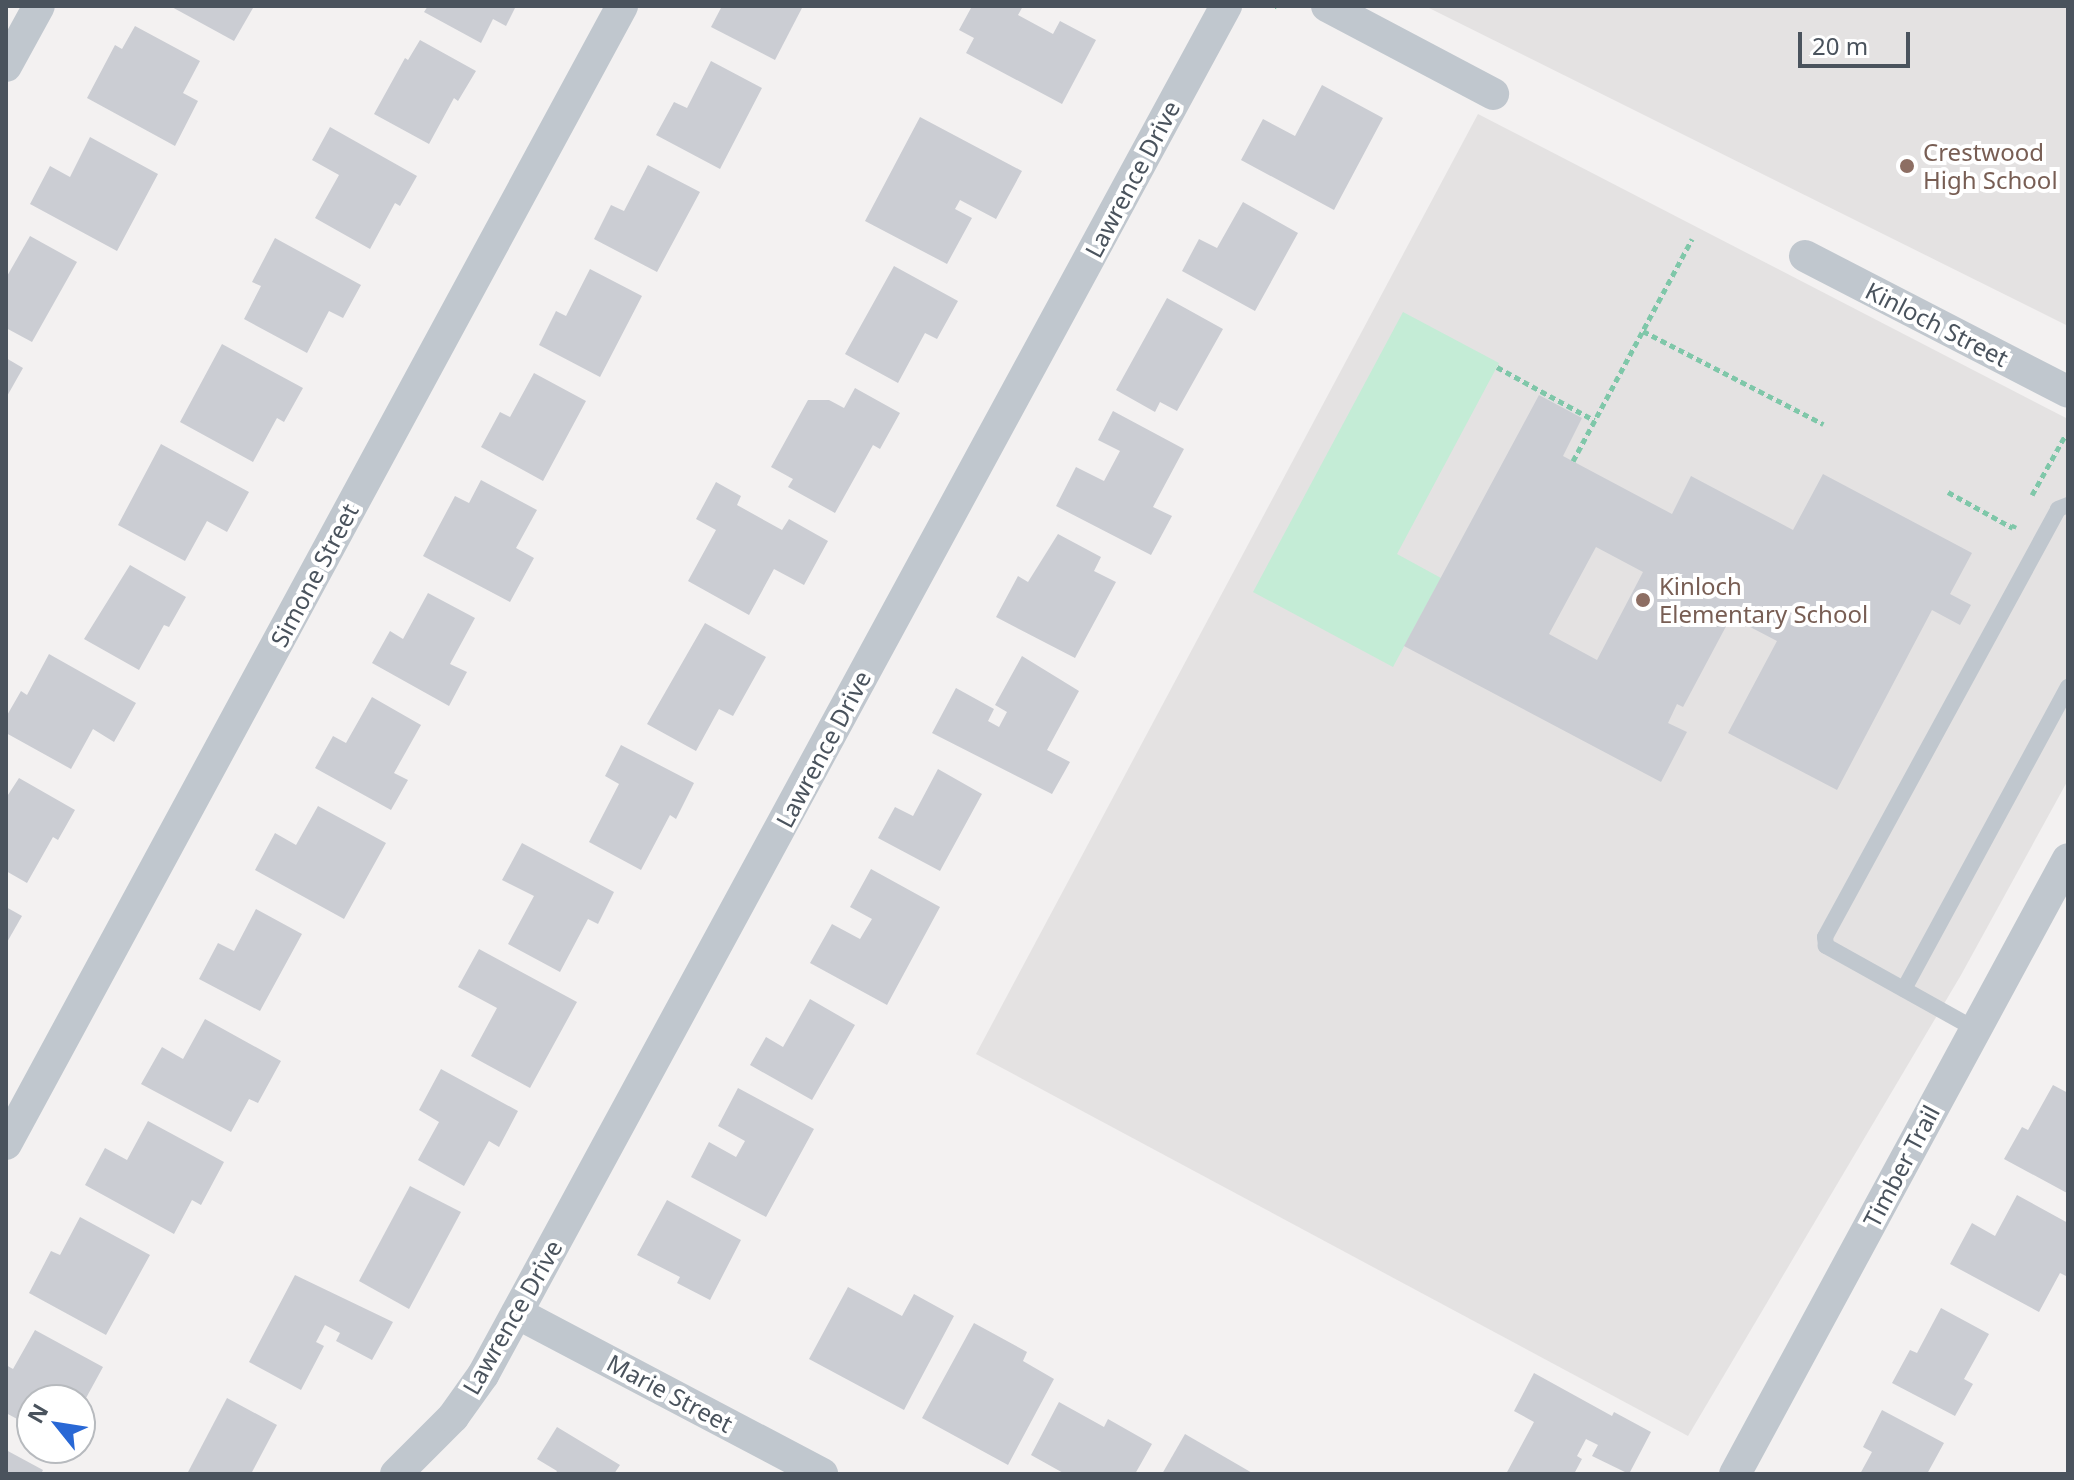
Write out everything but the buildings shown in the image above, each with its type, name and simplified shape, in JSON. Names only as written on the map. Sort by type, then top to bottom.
[{"type":"street","points":[[6,66],[39,6]]},
{"type":"street","name":"Simone Street","points":[[6,1144],[622,6]]},
{"type":"street","name":"Lawrence Drive","points":[[396,1474],[453,1417],[483,1375],[1226,6]]},
{"type":"street","points":[[1327,6],[1493,94]]},
{"type":"street","name":"Kinloch Street","points":[[1805,256],[2068,392]]},
{"type":"street","name":"Timber Trail","points":[[1735,1474],[2068,859]]},
{"type":"street","name":"Marie Street","points":[[517,1313],[822,1474]]},
{"type":"lane","points":[[1975,1029],[1826,946],[1825,937],[2058,509],[2068,505]]},
{"type":"lane","points":[[1904,989],[2068,687]]},
{"type":"path","points":[[1573,461],[1692,239]]},
{"type":"path","points":[[1643,330],[1823,424]]},
{"type":"path","points":[[1497,367],[1594,420]]},
{"type":"path","points":[[2028,501],[2065,436]]},
{"type":"path","points":[[1948,492],[2013,528],[2021,515]]},
{"type":"shaded area","name":"Crestwood High School","points":[[1425,6],[2068,6],[2068,326]]},
{"type":"shaded area","name":"Kinloch Elementary School","points":[[1478,114],[2068,419],[2068,780],[1961,975],[1688,1436],[976,1054]]},
{"type":"green space","points":[[1403,312],[1499,363],[1397,554],[1441,578],[1393,667],[1253,592]]},
{"type":"place","name":"Crestwood High School","points":[[1907,166]]},
{"type":"place","name":"Kinloch Elementary School","points":[[1643,600]]}]
